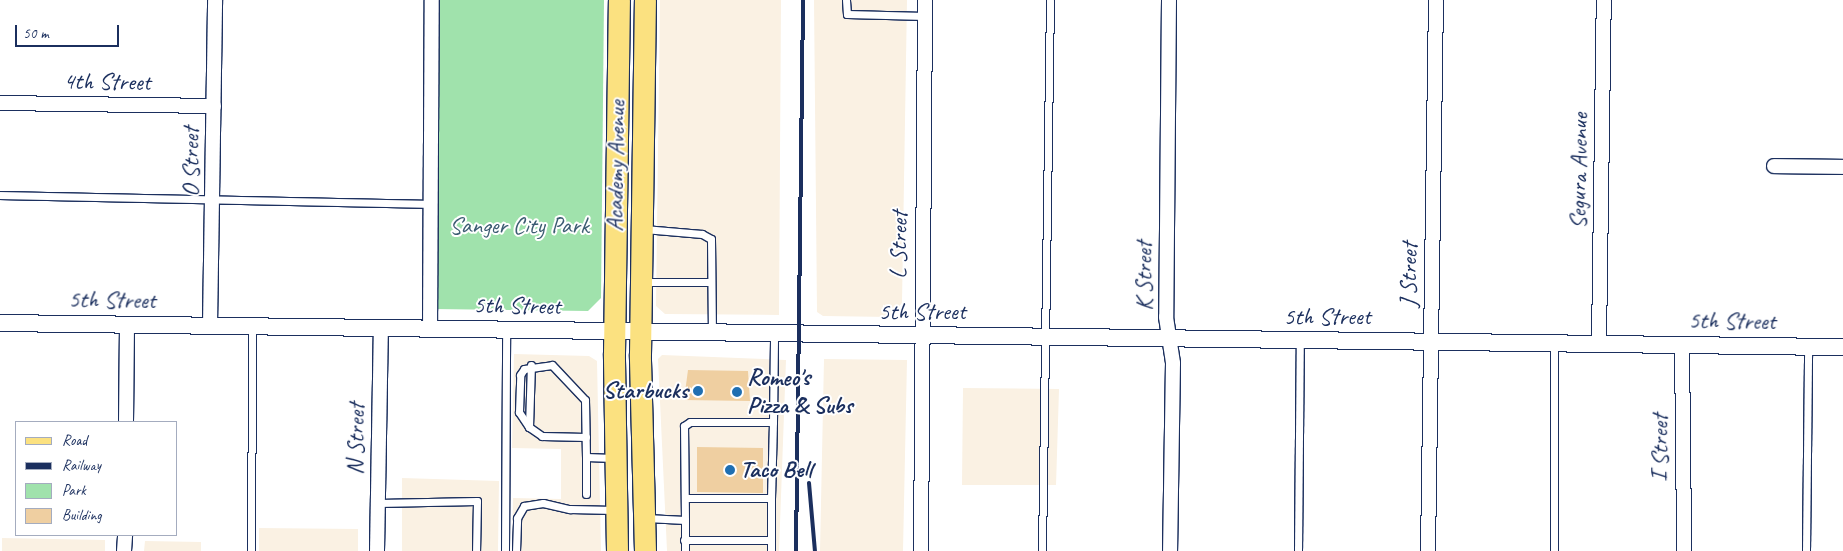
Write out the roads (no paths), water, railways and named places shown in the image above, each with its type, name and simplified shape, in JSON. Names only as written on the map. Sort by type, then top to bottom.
[{"type":"main road","name":"Academy Avenue","points":[[617,551],[614,332],[619,0]]},
{"type":"main road","name":"Academy Avenue","points":[[645,0],[640,332],[645,551]]},
{"type":"main road","points":[[617,108],[630,136],[630,177],[642,188]]},
{"type":"street","name":"O Street","points":[[210,325],[214,199],[215,0]]},
{"type":"street","points":[[430,329],[432,0]]},
{"type":"street","name":"L Street","points":[[921,551],[920,335],[925,0]]},
{"type":"street","name":"K Street","points":[[1169,0],[1169,339],[1173,363],[1170,551]]},
{"type":"street","name":"J Street","points":[[1428,551],[1436,0]]},
{"type":"street","name":"Segura Avenue","points":[[1599,342],[1604,0]]},
{"type":"street","name":"4th Street","points":[[0,103],[214,106]]},
{"type":"street","points":[[1774,166],[1843,167]]},
{"type":"street","name":"5th Street","points":[[0,323],[774,335],[920,335],[1300,341],[1599,342],[1843,347]]},
{"type":"street","points":[[126,421],[127,324]]},
{"type":"street","name":"N Street","points":[[377,551],[381,328]]},
{"type":"street","name":"I Street","points":[[1682,344],[1684,551]]},
{"type":"street","points":[[124,536],[124,551]]},
{"type":"lane","points":[[846,0],[847,14],[925,16]]},
{"type":"lane","points":[[1042,551],[1050,0]]},
{"type":"lane","points":[[0,195],[431,204]]},
{"type":"lane","points":[[641,229],[708,235],[712,334]]},
{"type":"lane","points":[[641,282],[711,282]]},
{"type":"lane","points":[[251,551],[252,326]]},
{"type":"lane","points":[[505,551],[506,330]]},
{"type":"lane","points":[[771,551],[774,335]]},
{"type":"lane","points":[[1298,551],[1300,341]]},
{"type":"lane","points":[[1554,342],[1554,551]]},
{"type":"lane","points":[[1806,551],[1808,346]]},
{"type":"lane","points":[[586,437],[542,436],[529,427],[519,412],[520,375],[531,366],[552,365],[585,400],[586,437],[586,494]]},
{"type":"lane","points":[[529,427],[531,366]]},
{"type":"lane","points":[[685,551],[684,426],[690,422],[773,422]]},
{"type":"lane","points":[[586,458],[616,458]]},
{"type":"lane","points":[[685,498],[771,498]]},
{"type":"lane","points":[[378,503],[477,500],[476,551]]},
{"type":"lane","points":[[516,551],[517,518],[524,506],[543,503],[570,509],[617,510]]},
{"type":"lane","points":[[645,518],[684,520]]},
{"type":"lane","points":[[684,540],[771,540]]},
{"type":"railway","points":[[796,551],[803,0]]},
{"type":"railway","points":[[809,483],[815,551]]},
{"type":"place","name":"Starbucks","points":[[698,391]]},
{"type":"place","name":"Romeo's Pizza & Subs","points":[[737,392]]},
{"type":"place","name":"Taco Bell","points":[[730,470]]},
{"type":"park label","name":"Sanger City Park","points":[[519,226]]}]
